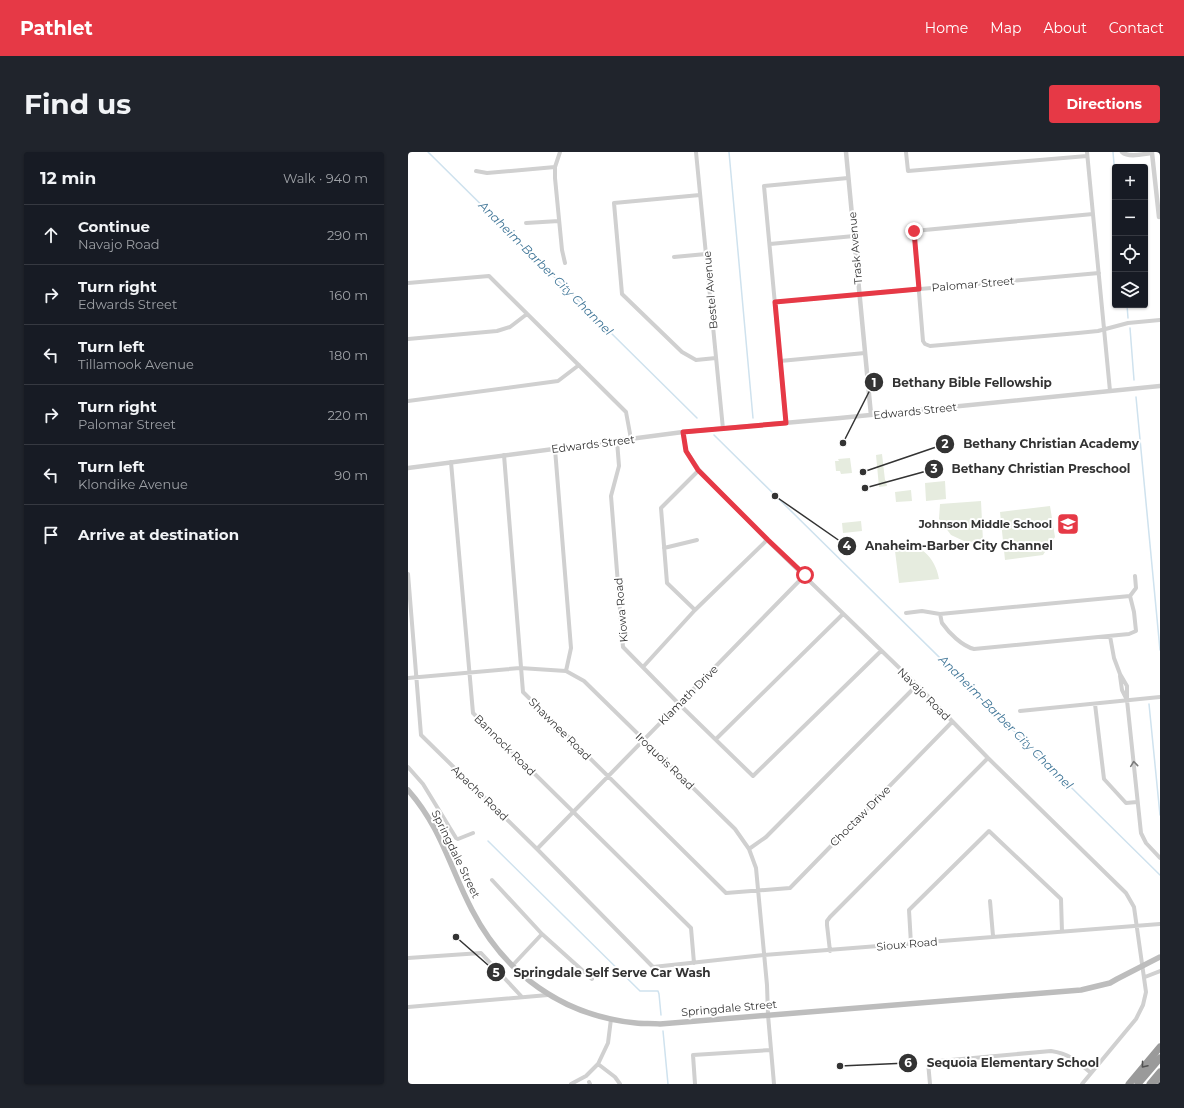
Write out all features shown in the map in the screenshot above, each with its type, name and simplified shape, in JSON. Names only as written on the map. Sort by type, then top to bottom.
[{"type":"highway","points":[[1129,1084],[1160,1047]]},
{"type":"highway","points":[[1138,1084],[1160,1058]]},
{"type":"highway","points":[[1150,1084],[1160,1072]]},
{"type":"highway","points":[[1157,1084],[1160,1081]]},
{"type":"main road","name":"Springdale Street","points":[[408,790],[425,812],[436,831],[474,914],[499,952],[512,966],[548,995],[589,1013],[612,1019],[636,1023],[660,1024],[1081,990],[1110,982],[1160,956]]},
{"type":"street","points":[[560,152],[555,167],[555,178],[562,250],[565,263]]},
{"type":"street","name":"Bestel Avenue","points":[[696,152],[723,429]]},
{"type":"street","name":"Trask Avenue","points":[[846,152],[871,415]]},
{"type":"street","points":[[906,152],[908,171],[1087,154],[1110,391]]},
{"type":"street","points":[[1122,152],[1125,155],[1152,153],[1159,217]]},
{"type":"street","points":[[476,171],[487,173],[555,167]]},
{"type":"street","points":[[786,423],[764,186],[848,178]]},
{"type":"street","points":[[700,195],[614,203],[622,294],[682,352],[696,360],[716,358]]},
{"type":"street","points":[[1093,214],[914,231],[923,342],[930,346],[1078,333],[1129,323],[1160,320]]},
{"type":"street","points":[[526,223],[559,220]]},
{"type":"street","points":[[770,244],[854,236]]},
{"type":"street","points":[[674,257],[706,254]]},
{"type":"street","name":"Palomar Street","points":[[775,302],[1098,273]]},
{"type":"street","points":[[408,283],[489,276],[626,412],[631,439]]},
{"type":"street","points":[[408,339],[504,330],[515,324],[527,314]]},
{"type":"street","points":[[780,361],[865,353]]},
{"type":"street","points":[[408,401],[558,381],[579,365]]},
{"type":"street","name":"Edwards Street","points":[[408,468],[701,430],[871,415],[1160,386]]},
{"type":"street","name":"Navajo Road","points":[[683,432],[686,451],[698,470],[1126,893],[1134,907],[1146,992],[1143,1005],[1136,1019],[1082,1084]]},
{"type":"street","name":"Kiowa Road","points":[[617,441],[619,466],[611,496],[623,647],[753,776],[881,651]]},
{"type":"street","points":[[408,678],[520,668],[566,672],[571,648],[554,449]]},
{"type":"street","name":"Shawnee Road","points":[[504,455],[523,692],[726,893],[758,890]]},
{"type":"street","name":"Bannock Road","points":[[451,462],[473,713],[691,928],[694,963]]},
{"type":"street","points":[[695,610],[667,582],[661,508],[698,470]]},
{"type":"street","points":[[664,548],[697,540]]},
{"type":"street","points":[[643,667],[695,610],[768,540]]},
{"type":"street","name":"Klamath Drive","points":[[537,849],[805,575]]},
{"type":"street","name":"Apache Road","points":[[408,576],[410,627],[417,677],[421,735],[654,967]]},
{"type":"street","points":[[906,613],[922,612],[940,614],[1130,596],[1136,588],[1135,576]]},
{"type":"street","points":[[940,614],[941,622],[952,634],[963,645],[974,649],[1129,634],[1136,631],[1134,612],[1130,596]]},
{"type":"street","points":[[716,739],[843,614]]},
{"type":"street","points":[[1110,636],[1114,658],[1120,674],[1127,686],[1127,700],[1141,833],[1146,843],[1160,858]]},
{"type":"street","name":"Iroquois Road","points":[[566,672],[584,681],[735,829],[748,849],[756,868],[767,985],[774,1084]]},
{"type":"street","points":[[748,849],[766,837],[917,685]]},
{"type":"street","points":[[1020,711],[1160,696]]},
{"type":"street","points":[[1095,704],[1104,779],[1126,803],[1138,802]]},
{"type":"street","name":"Choctaw Drive","points":[[758,890],[790,888],[952,722]]},
{"type":"street","points":[[830,951],[827,925],[827,921],[830,917],[988,758]]},
{"type":"street","points":[[408,767],[423,784],[456,838],[458,839],[473,833]]},
{"type":"street","points":[[910,944],[909,910],[989,831],[1061,900],[1062,932]]},
{"type":"street","points":[[492,880],[542,934],[592,979]]},
{"type":"street","points":[[990,901],[993,936]]},
{"type":"street","name":"Sioux Road","points":[[654,967],[764,955],[1160,924]]},
{"type":"street","points":[[512,966],[542,934]]},
{"type":"street","points":[[408,958],[481,952],[522,997]]},
{"type":"street","points":[[1144,977],[1160,971]]},
{"type":"street","points":[[408,1007],[548,995]]},
{"type":"street","points":[[571,1084],[586,1076],[598,1064],[608,1043],[612,1019]]},
{"type":"street","points":[[695,1084],[693,1055],[771,1050]]},
{"type":"street","points":[[930,1084],[928,1062],[1051,1050],[1062,1052],[1071,1057],[1091,1073]]},
{"type":"street","points":[[598,1064],[615,1077],[620,1084]]},
{"type":"shaded area","points":[[882,454],[887,486],[879,487],[876,455]]},
{"type":"shaded area","points":[[850,458],[852,473],[841,474],[840,471],[836,471],[835,461],[839,461],[838,459]]},
{"type":"shaded area","points":[[945,481],[946,499],[926,501],[925,483]]},
{"type":"shaded area","points":[[911,490],[912,501],[896,502],[895,492]]},
{"type":"shaded area","points":[[981,501],[983,541],[966,542],[951,535],[939,519],[940,504]]},
{"type":"shaded area","points":[[1050,506],[1055,537],[1043,555],[1005,560],[1000,512]]},
{"type":"shaded area","points":[[861,521],[862,531],[843,533],[842,523]]},
{"type":"shaded area","points":[[894,543],[911,545],[924,552],[934,563],[939,579],[899,583]]},
{"type":"waterway","name":"Anaheim-Barber City Channel","points":[[428,152],[697,418]]},
{"type":"waterway","points":[[729,152],[753,418]]},
{"type":"waterway","points":[[1113,152],[1114,164]]},
{"type":"waterway","points":[[1127,308],[1128,318]]},
{"type":"waterway","points":[[1130,328],[1134,380]]},
{"type":"waterway","points":[[1136,397],[1160,650]]},
{"type":"waterway","name":"Anaheim-Barber City Channel","points":[[714,435],[1160,875]]},
{"type":"waterway","points":[[1149,704],[1160,815]]},
{"type":"waterway","points":[[488,841],[640,991],[658,991],[661,1015]]},
{"type":"waterway","points":[[663,1031],[668,1084]]},
{"type":"place","name":"Bethany Bible Fellowship","points":[[843,443]]},
{"type":"place","name":"Bethany Christian Academy","points":[[863,472]]},
{"type":"place","name":"Bethany Christian Preschool","points":[[865,488]]},
{"type":"place","name":"Anaheim-Barber City Channel","points":[[775,496]]},
{"type":"place","name":"Johnson Middle School","points":[[1068,524]]},
{"type":"place","name":"Springdale Self Serve Car Wash","points":[[456,937]]},
{"type":"place","name":"Sequoia Elementary School","points":[[840,1066]]},
{"type":"route","points":[[805,575],[698,470],[686,451],[683,432],[786,423],[775,302],[919,289],[914,231]]}]
